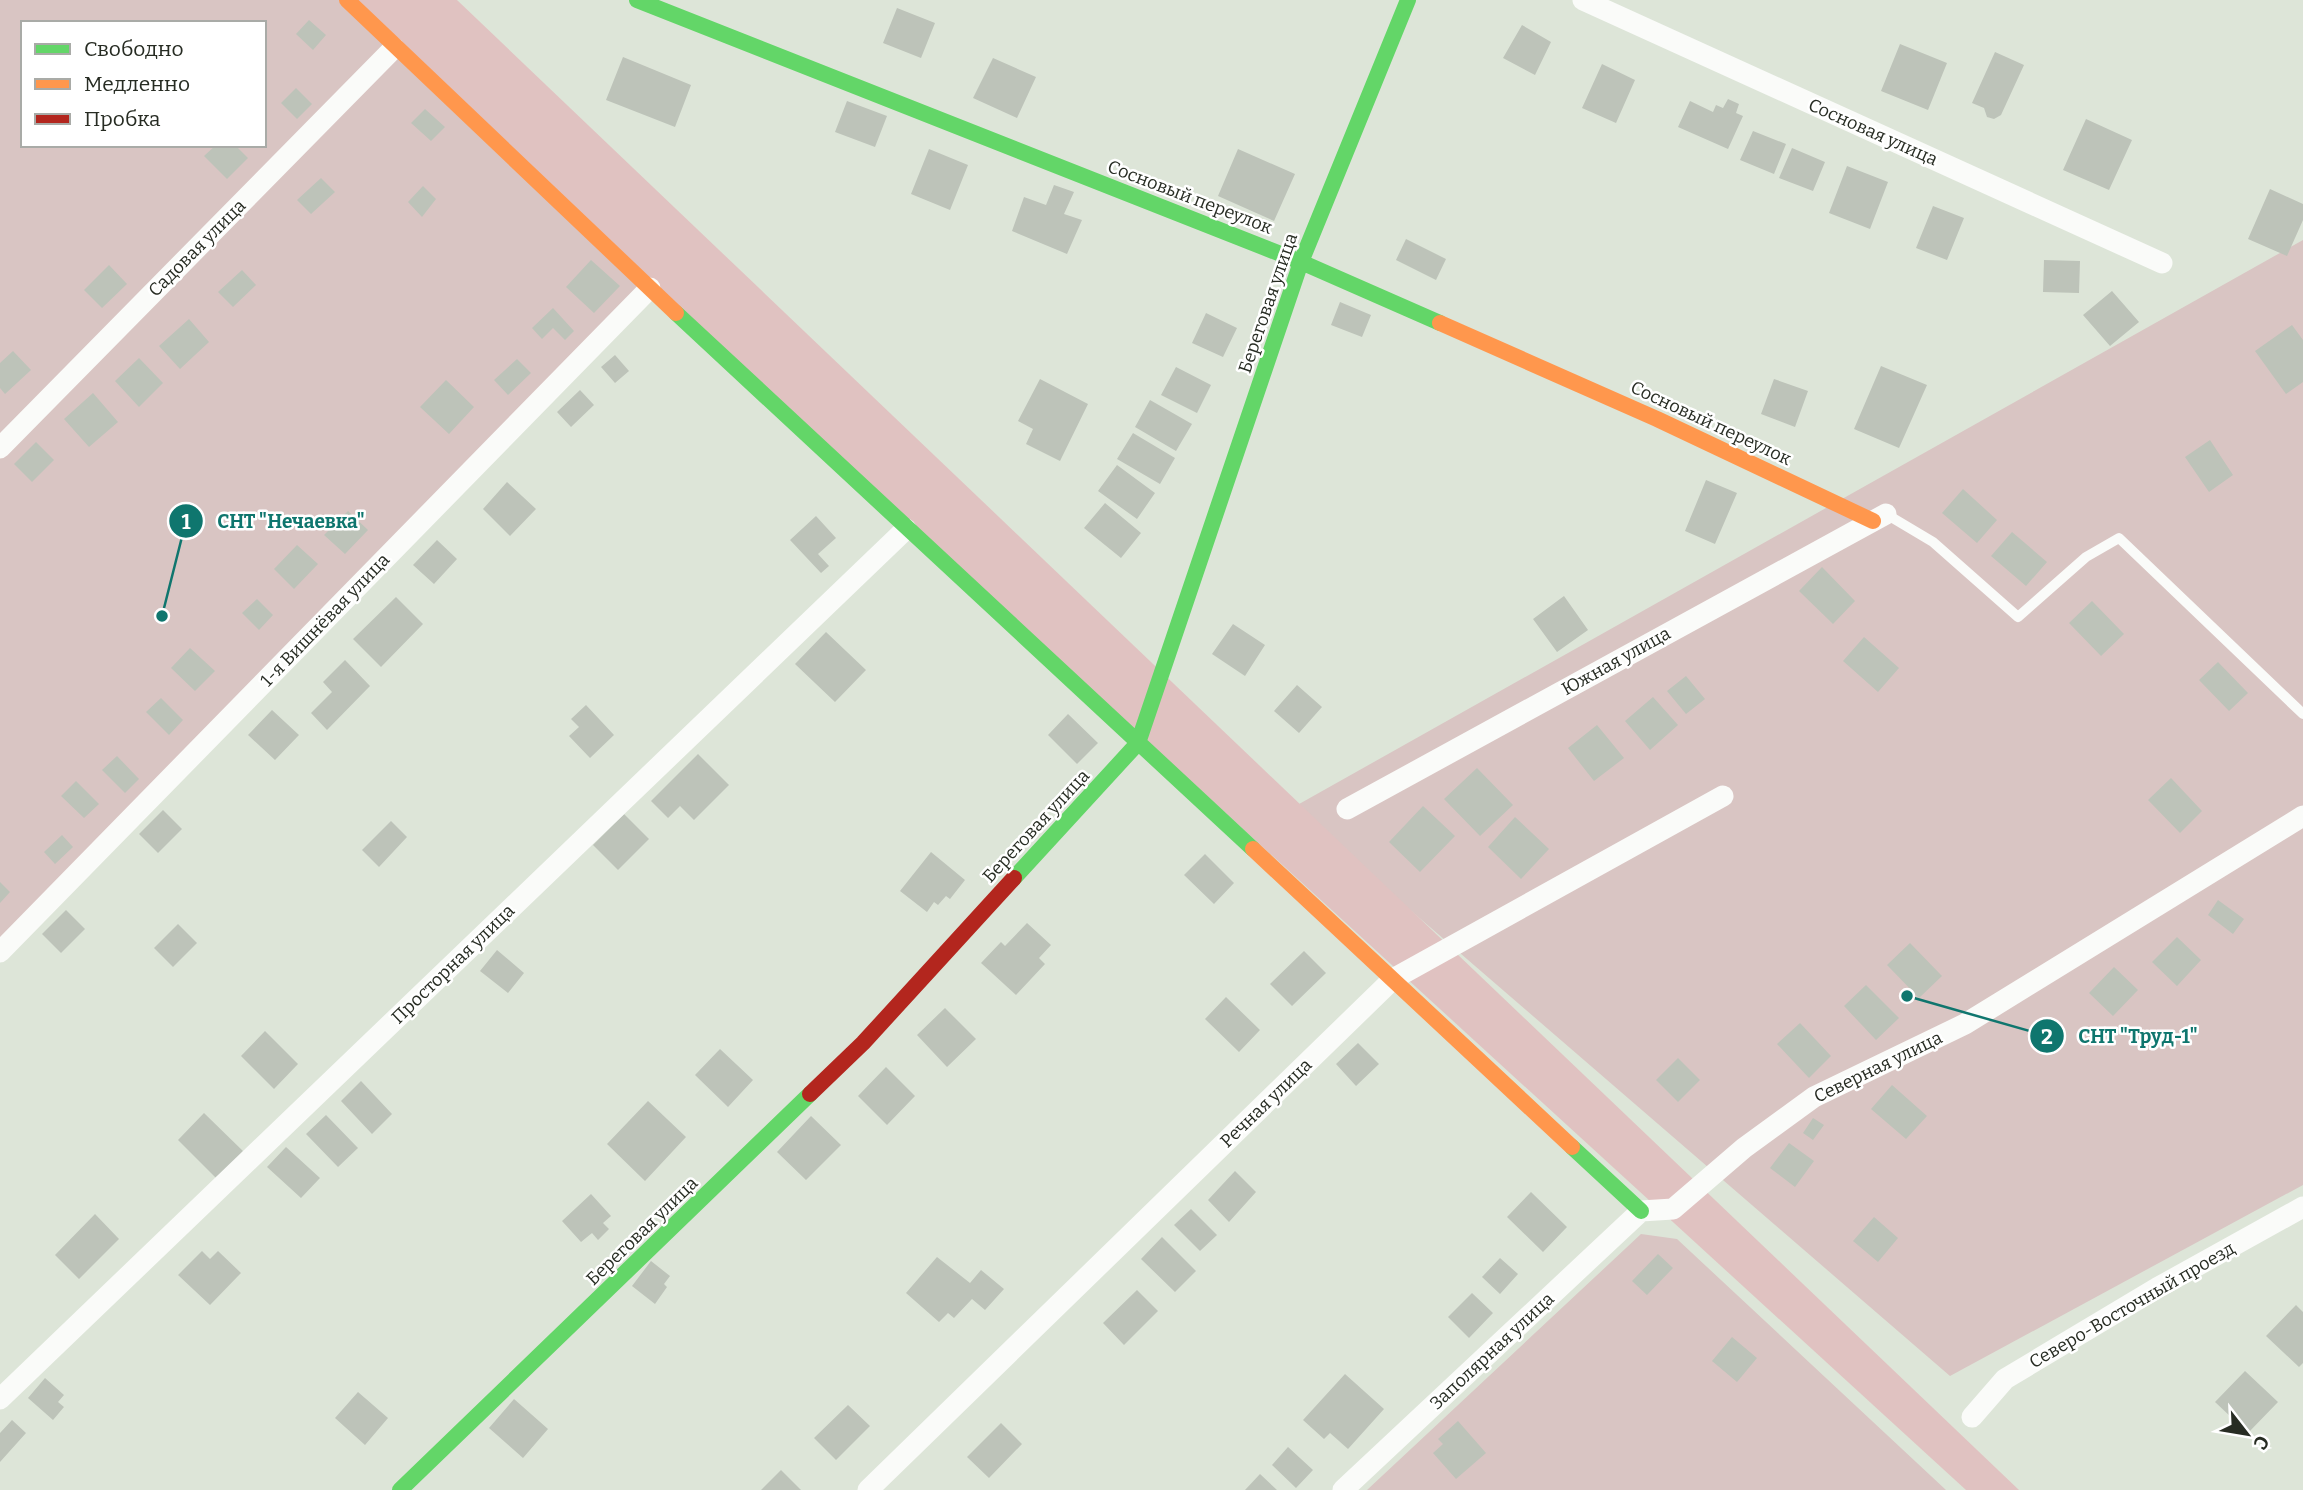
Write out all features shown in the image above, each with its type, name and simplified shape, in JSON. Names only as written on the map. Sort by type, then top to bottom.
[{"type":"street","points":[[347,0],[394,48],[650,289],[1641,1211]]},
{"type":"street","name":"Сосновый переулок","points":[[637,0],[1301,261],[1879,517]]},
{"type":"street","name":"Береговая улица","points":[[400,1490],[863,1043],[1138,743],[1301,261],[1408,0]]},
{"type":"street","name":"Сосновая улица","points":[[1583,0],[2162,263]]},
{"type":"street","name":"Садовая улица","points":[[0,448],[394,48]]},
{"type":"street","name":"1-я Вишнёвая улица","points":[[0,953],[650,289]]},
{"type":"street","name":"Южная улица","points":[[1347,809],[1879,517]]},
{"type":"street","name":"Просторная улица","points":[[0,1399],[906,528]]},
{"type":"street","name":"Речная улица","points":[[868,1490],[1393,979],[1723,796]]},
{"type":"street","name":"Северная улица","points":[[1641,1211],[1672,1209],[1744,1148],[1814,1097],[1965,1024],[2303,816]]},
{"type":"street","name":"Северо-Восточный проезд","points":[[1972,1417],[2005,1379],[2157,1288],[2303,1207]]},
{"type":"street","name":"Заполярная улица","points":[[1343,1490],[1641,1211]]},
{"type":"lane","points":[[1879,517],[1933,542],[2018,617],[2086,557],[2119,538],[2303,714]]},
{"type":"shaded area","points":[[0,0],[347,0],[650,288],[0,944]]},
{"type":"shaded area","points":[[351,0],[457,0],[2019,1490],[1966,1490],[763,390]]},
{"type":"shaded area","points":[[2303,240],[2303,1185],[1950,1376],[1292,808]]},
{"type":"shaded area","points":[[1641,1234],[1677,1239],[1946,1490],[1367,1490]]},
{"type":"building","points":[[897,8],[935,23],[921,58],[883,43]]},
{"type":"building","points":[[309,20],[326,35],[313,50],[296,34]]},
{"type":"building","points":[[1522,25],[1551,42],[1535,75],[1503,58]]},
{"type":"building","points":[[1900,44],[1947,63],[1928,110],[1881,91]]},
{"type":"building","points":[[1995,52],[2024,65],[2001,115],[1994,119],[1987,117],[1984,108],[1972,103]]},
{"type":"building","points":[[623,57],[691,85],[675,127],[606,100]]},
{"type":"building","points":[[993,58],[1036,77],[1017,118],[973,98]]},
{"type":"building","points":[[1602,64],[1635,80],[1616,123],[1582,108]]},
{"type":"building","points":[[296,88],[312,104],[297,119],[281,103]]},
{"type":"building","points":[[1728,99],[1739,104],[1736,113],[1743,116],[1728,149],[1678,127],[1690,101],[1713,112],[1716,105],[1723,108]]},
{"type":"building","points":[[847,101],[887,116],[875,147],[835,132]]},
{"type":"building","points":[[425,109],[445,127],[431,141],[411,123]]},
{"type":"building","points":[[2086,119],[2132,140],[2109,190],[2063,170]]},
{"type":"building","points":[[1753,131],[1786,144],[1774,174],[1740,160]]},
{"type":"building","points":[[214,147],[237,147],[248,158],[227,179],[204,156]]},
{"type":"building","points":[[1792,148],[1825,162],[1813,191],[1779,178]]},
{"type":"building","points":[[929,149],[968,165],[950,210],[911,194]]},
{"type":"building","points":[[1238,149],[1295,174],[1274,221],[1218,196]]},
{"type":"building","points":[[1847,166],[1888,182],[1870,229],[1829,213]]},
{"type":"building","points":[[321,178],[335,192],[311,214],[297,200]]},
{"type":"building","points":[[1054,185],[1074,192],[1064,214],[1082,220],[1067,254],[1012,231],[1024,197],[1046,205]]},
{"type":"building","points":[[423,186],[436,199],[422,217],[408,202]]},
{"type":"building","points":[[2270,189],[2303,204],[2303,220],[2287,256],[2248,239]]},
{"type":"building","points":[[1933,206],[1964,218],[1947,260],[1916,248]]},
{"type":"building","points":[[1406,239],[1446,259],[1436,280],[1396,260]]},
{"type":"building","points":[[591,260],[620,286],[594,313],[566,287]]},
{"type":"building","points":[[2044,260],[2080,261],[2079,293],[2043,292]]},
{"type":"building","points":[[109,265],[127,284],[102,308],[84,290]]},
{"type":"building","points":[[242,270],[256,285],[233,307],[218,292]]},
{"type":"building","points":[[2112,291],[2139,322],[2110,346],[2083,315]]},
{"type":"building","points":[[1340,302],[1371,315],[1362,337],[1331,325]]},
{"type":"building","points":[[553,308],[574,331],[565,340],[553,328],[542,339],[532,328]]},
{"type":"building","points":[[1206,313],[1237,328],[1223,357],[1192,343]]},
{"type":"building","points":[[189,319],[209,342],[180,369],[159,346]]},
{"type":"building","points":[[2292,325],[2303,340],[2303,382],[2286,394],[2255,351]]},
{"type":"building","points":[[13,351],[31,370],[5,394],[0,388],[0,363]]},
{"type":"building","points":[[615,355],[629,371],[615,383],[601,367]]},
{"type":"building","points":[[139,358],[163,383],[139,407],[115,381]]},
{"type":"building","points":[[517,359],[531,373],[508,395],[494,380]]},
{"type":"building","points":[[1881,366],[1927,385],[1899,448],[1854,429]]},
{"type":"building","points":[[1176,367],[1211,385],[1197,413],[1161,395]]},
{"type":"building","points":[[1040,379],[1088,404],[1060,461],[1026,444],[1033,429],[1018,421]]},
{"type":"building","points":[[1774,379],[1808,391],[1795,427],[1761,414]]},
{"type":"building","points":[[446,380],[474,407],[449,434],[420,407]]},
{"type":"building","points":[[580,390],[594,405],[571,427],[557,412]]},
{"type":"building","points":[[93,393],[118,422],[89,447],[64,419]]},
{"type":"building","points":[[1150,400],[1192,424],[1176,451],[1135,427]]},
{"type":"building","points":[[1133,433],[1175,458],[1160,484],[1117,459]]},
{"type":"building","points":[[2210,440],[2233,475],[2209,492],[2185,457]]},
{"type":"building","points":[[36,442],[54,460],[32,482],[14,464]]},
{"type":"building","points":[[1117,465],[1155,493],[1137,519],[1098,491]]},
{"type":"building","points":[[1706,480],[1737,493],[1715,544],[1685,531]]},
{"type":"building","points":[[507,482],[536,509],[510,536],[483,509]]},
{"type":"building","points":[[1963,489],[1997,520],[1977,543],[1942,513]]},
{"type":"building","points":[[1105,503],[1141,533],[1121,558],[1084,528]]},
{"type":"building","points":[[348,511],[368,530],[345,554],[324,535]]},
{"type":"building","points":[[816,516],[836,538],[818,554],[829,566],[821,573],[790,540]]},
{"type":"building","points":[[2012,532],[2047,562],[2026,586],[1991,556]]},
{"type":"building","points":[[437,540],[457,559],[434,584],[413,565]]},
{"type":"building","points":[[297,545],[318,564],[294,589],[274,569]]},
{"type":"building","points":[[1822,567],[1855,601],[1833,624],[1799,591]]},
{"type":"building","points":[[1564,596],[1588,630],[1557,652],[1533,619]]},
{"type":"building","points":[[396,597],[423,624],[381,667],[353,639]]},
{"type":"building","points":[[257,599],[273,615],[259,630],[242,613]]},
{"type":"building","points":[[2092,601],[2124,634],[2101,656],[2069,623]]},
{"type":"building","points":[[1233,624],[1265,645],[1245,676],[1212,654]]},
{"type":"building","points":[[826,632],[866,670],[835,702],[795,664]]},
{"type":"building","points":[[1864,637],[1899,668],[1878,692],[1843,661]]},
{"type":"building","points":[[190,648],[215,671],[195,691],[171,668]]},
{"type":"building","points":[[345,660],[370,686],[327,730],[311,713],[332,692],[323,682]]},
{"type":"building","points":[[2218,662],[2248,693],[2229,711],[2199,680]]},
{"type":"building","points":[[1686,676],[1705,699],[1686,714],[1667,691]]},
{"type":"building","points":[[1297,685],[1322,707],[1299,733],[1274,711]]},
{"type":"building","points":[[1653,697],[1678,725],[1650,750],[1625,721]]},
{"type":"building","points":[[161,698],[183,720],[169,735],[146,712]]},
{"type":"building","points":[[586,705],[614,735],[590,758],[569,736],[579,727],[571,719]]},
{"type":"building","points":[[272,710],[299,735],[275,760],[248,735]]},
{"type":"building","points":[[1068,714],[1098,743],[1077,764],[1048,735]]},
{"type":"building","points":[[1597,725],[1624,758],[1594,781],[1568,748]]},
{"type":"building","points":[[698,754],[729,785],[694,820],[680,806],[668,818],[651,801]]},
{"type":"building","points":[[117,756],[139,779],[125,793],[102,770]]},
{"type":"building","points":[[1477,768],[1513,805],[1480,836],[1444,799]]},
{"type":"building","points":[[2171,778],[2202,811],[2180,833],[2148,800]]},
{"type":"building","points":[[76,781],[99,804],[84,818],[61,796]]},
{"type":"building","points":[[1423,806],[1455,836],[1420,872],[1389,842]]},
{"type":"building","points":[[163,810],[182,829],[158,853],[139,834]]},
{"type":"building","points":[[624,814],[649,839],[618,870],[593,845]]},
{"type":"building","points":[[1515,817],[1549,849],[1521,879],[1488,847]]},
{"type":"building","points":[[391,821],[407,837],[379,867],[362,850]]},
{"type":"building","points":[[62,835],[73,847],[55,864],[44,852]]},
{"type":"building","points":[[931,852],[965,880],[950,899],[946,896],[938,905],[934,902],[927,912],[900,891]]},
{"type":"building","points":[[1205,854],[1234,883],[1214,904],[1184,875]]},
{"type":"building","points":[[0,882],[10,892],[0,903]]},
{"type":"building","points":[[2218,900],[2244,919],[2233,934],[2208,915]]},
{"type":"building","points":[[66,910],[85,929],[61,953],[42,934]]},
{"type":"building","points":[[1027,923],[1051,945],[1039,958],[1045,964],[1016,995],[981,963],[1001,942],[1005,946]]},
{"type":"building","points":[[178,924],[197,943],[173,967],[154,948]]},
{"type":"building","points":[[2177,937],[2201,960],[2177,986],[2152,962]]},
{"type":"building","points":[[1910,943],[1942,976],[1919,998],[1887,965]]},
{"type":"building","points":[[497,950],[524,973],[508,993],[480,971]]},
{"type":"building","points":[[1304,951],[1326,973],[1292,1006],[1270,984]]},
{"type":"building","points":[[2114,967],[2138,990],[2113,1016],[2089,993]]},
{"type":"building","points":[[1866,985],[1899,1018],[1876,1040],[1844,1006]]},
{"type":"building","points":[[1226,997],[1260,1030],[1239,1052],[1205,1019]]},
{"type":"building","points":[[945,1008],[976,1039],[947,1067],[917,1035]]},
{"type":"building","points":[[1800,1023],[1831,1056],[1809,1078],[1777,1044]]},
{"type":"building","points":[[265,1031],[298,1064],[274,1089],[241,1056]]},
{"type":"building","points":[[1358,1043],[1379,1064],[1356,1086],[1336,1064]]},
{"type":"building","points":[[720,1049],[753,1080],[728,1107],[695,1075]]},
{"type":"building","points":[[1678,1058],[1700,1080],[1678,1102],[1656,1080]]},
{"type":"building","points":[[886,1067],[915,1096],[887,1125],[858,1096]]},
{"type":"building","points":[[361,1081],[392,1114],[372,1134],[341,1101]]},
{"type":"building","points":[[1892,1085],[1927,1116],[1906,1139],[1871,1109]]},
{"type":"building","points":[[648,1101],[686,1137],[645,1181],[607,1144]]},
{"type":"building","points":[[204,1113],[245,1153],[218,1180],[178,1140]]},
{"type":"building","points":[[326,1115],[358,1148],[338,1167],[306,1134]]},
{"type":"building","points":[[811,1116],[841,1145],[806,1180],[777,1152]]},
{"type":"building","points":[[1813,1118],[1824,1125],[1813,1140],[1803,1133]]},
{"type":"building","points":[[1789,1143],[1814,1161],[1795,1187],[1770,1168]]},
{"type":"building","points":[[286,1147],[320,1178],[301,1198],[267,1167]]},
{"type":"building","points":[[1235,1171],[1256,1192],[1229,1222],[1208,1200]]},
{"type":"building","points":[[1531,1192],[1567,1227],[1543,1252],[1507,1217]]},
{"type":"building","points":[[591,1194],[611,1216],[603,1223],[609,1229],[598,1240],[592,1233],[581,1242],[562,1221]]},
{"type":"building","points":[[1191,1209],[1217,1235],[1200,1251],[1174,1225]]},
{"type":"building","points":[[95,1214],[119,1239],[79,1279],[55,1255]]},
{"type":"building","points":[[1874,1217],[1898,1238],[1878,1262],[1853,1241]]},
{"type":"building","points":[[1162,1237],[1196,1271],[1175,1292],[1141,1259]]},
{"type":"building","points":[[202,1251],[210,1259],[218,1251],[241,1273],[210,1305],[178,1275]]},
{"type":"building","points":[[1658,1254],[1673,1268],[1647,1295],[1632,1281]]},
{"type":"building","points":[[937,1257],[970,1283],[981,1270],[1004,1289],[985,1310],[972,1299],[954,1318],[948,1313],[939,1322],[906,1293]]},
{"type":"building","points":[[1500,1258],[1518,1274],[1500,1294],[1482,1277]]},
{"type":"building","points":[[651,1261],[670,1276],[664,1284],[667,1287],[655,1304],[632,1286]]},
{"type":"building","points":[[1137,1290],[1158,1311],[1124,1345],[1103,1323]]},
{"type":"building","points":[[1472,1293],[1493,1313],[1469,1338],[1448,1317]]},
{"type":"building","points":[[2296,1305],[2303,1312],[2303,1363],[2299,1367],[2266,1336]]},
{"type":"building","points":[[1732,1337],[1757,1358],[1737,1382],[1712,1361]]},
{"type":"building","points":[[2245,1371],[2278,1402],[2248,1433],[2215,1402]]},
{"type":"building","points":[[1345,1374],[1384,1409],[1348,1449],[1330,1433],[1324,1439],[1303,1420]]},
{"type":"building","points":[[45,1378],[64,1395],[58,1402],[64,1407],[53,1420],[28,1398]]},
{"type":"building","points":[[358,1392],[388,1418],[365,1445],[335,1418]]},
{"type":"building","points":[[514,1399],[548,1429],[523,1458],[489,1428]]},
{"type":"building","points":[[848,1405],[870,1426],[836,1460],[814,1438]]},
{"type":"building","points":[[12,1420],[26,1433],[0,1462],[0,1433]]},
{"type":"building","points":[[1458,1421],[1486,1453],[1456,1479],[1433,1453],[1443,1444],[1438,1439]]},
{"type":"building","points":[[1001,1423],[1022,1444],[989,1478],[967,1457]]},
{"type":"building","points":[[1288,1447],[1313,1470],[1296,1488],[1272,1465]]},
{"type":"building","points":[[781,1470],[801,1490],[761,1490]]},
{"type":"building","points":[[1260,1474],[1277,1490],[1245,1490]]},
{"type":"traffic: fast","points":[[637,0],[1301,262],[1440,323]]},
{"type":"traffic: fast","points":[[1014,878],[1138,743],[1301,262],[1408,0]]},
{"type":"traffic: fast","points":[[676,313],[1253,849]]},
{"type":"traffic: fast","points":[[400,1490],[810,1094]]},
{"type":"traffic: fast","points":[[1572,1147],[1641,1211]]},
{"type":"traffic: slow","points":[[347,0],[676,313]]},
{"type":"traffic: slow","points":[[1440,323],[1657,419],[1873,521]]},
{"type":"traffic: slow","points":[[1253,849],[1572,1147]]},
{"type":"traffic: jam","points":[[810,1094],[863,1043],[1014,878]]},
{"type":"place","name":"СНТ \"Нечаевка\"","points":[[162,616]]},
{"type":"place","name":"СНТ \"Труд-1\"","points":[[1907,996]]}]
